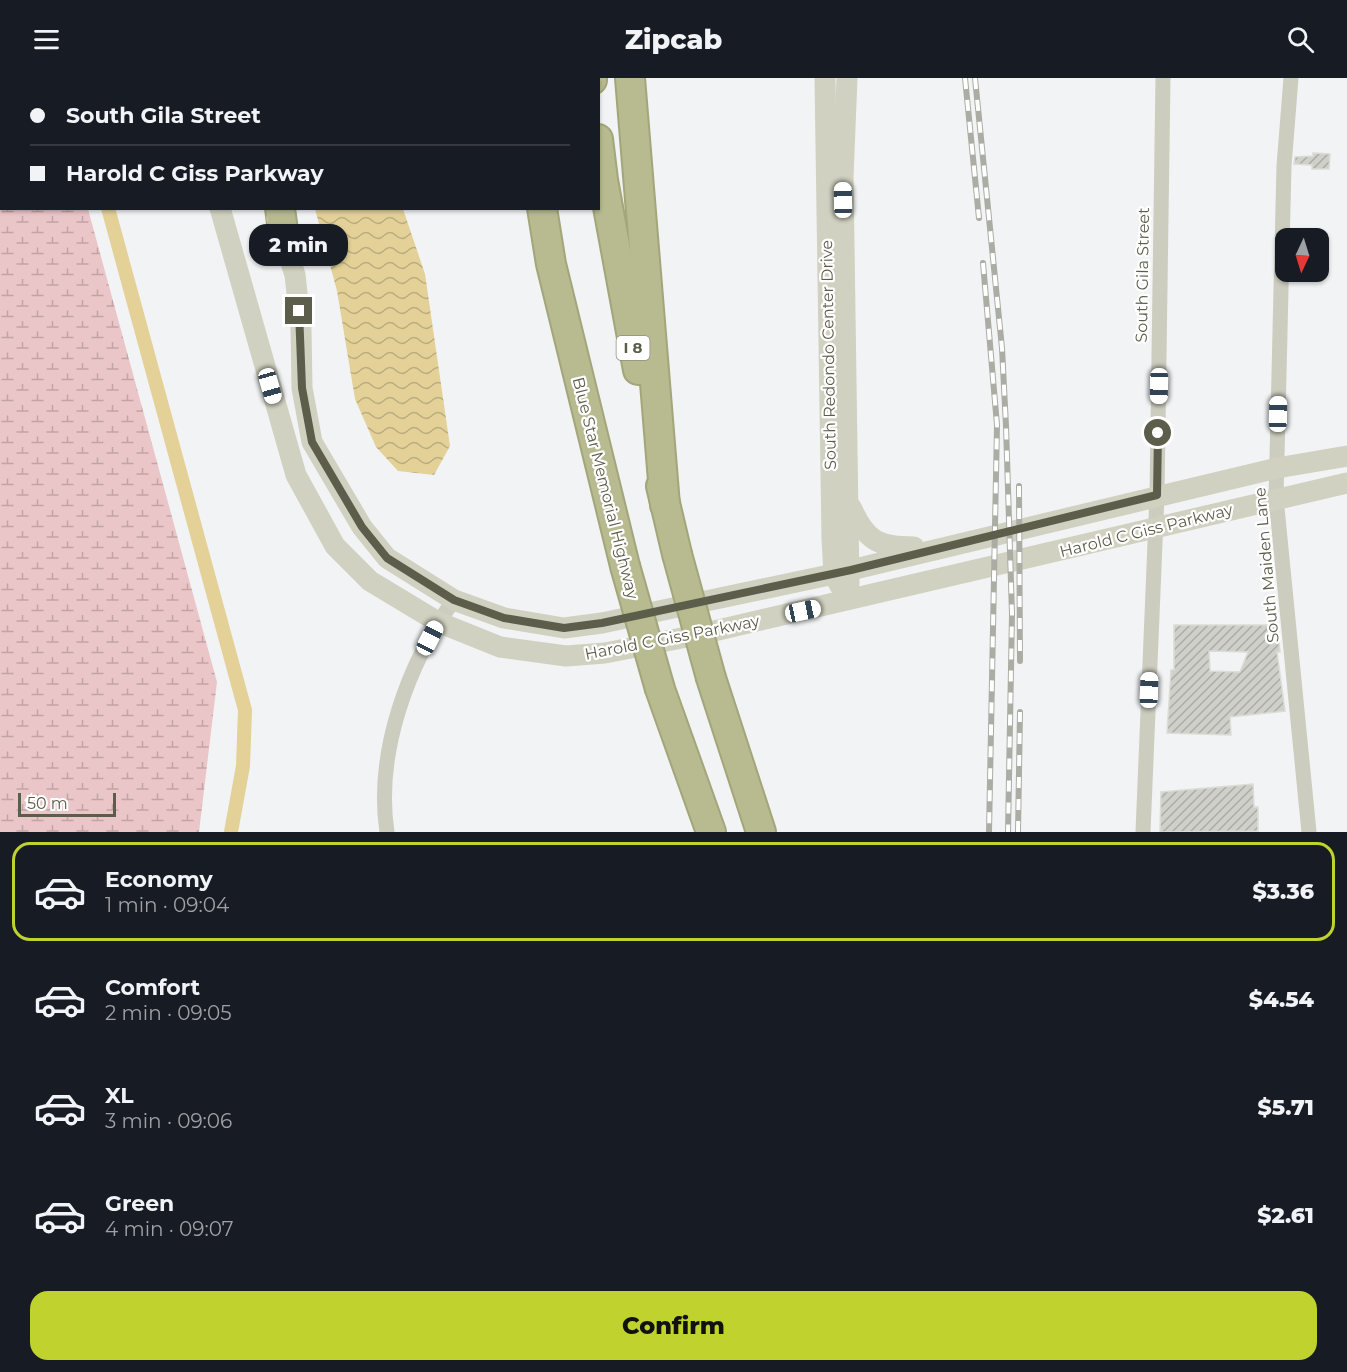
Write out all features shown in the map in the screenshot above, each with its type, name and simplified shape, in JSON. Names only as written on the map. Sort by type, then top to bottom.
[{"type":"highway","points":[[630,78],[664,505]]},
{"type":"highway","name":"I 8","points":[[600,154],[607,203],[664,505],[711,678],[761,832]]},
{"type":"highway","points":[[528,210],[573,415],[608,502]]},
{"type":"highway","name":"Blue Star Memorial Highway","points":[[542,210],[551,264],[625,566],[660,689],[711,832]]},
{"type":"main road","name":"South Redondo Center Drive","points":[[825,78],[832,540],[842,572],[855,595]]},
{"type":"main road","name":"South Redondo Center Drive","points":[[842,572],[849,502],[843,177],[847,78]]},
{"type":"main road","name":"Harold C Giss Parkway","points":[[221,210],[296,475],[335,546],[370,581],[438,622],[500,647],[566,656],[605,653],[823,607],[855,595],[1347,483]]},
{"type":"main road","name":"Harold C Giss Parkway","points":[[278,216],[295,275],[301,329],[302,388],[312,442],[362,527],[387,558],[454,600],[504,618],[564,628],[602,623],[842,572],[1277,468],[1347,456]]},
{"type":"main road","points":[[849,502],[858,523],[869,537],[881,544],[891,547],[945,547]]},
{"type":"main road","points":[[795,582],[822,559],[832,540]]},
{"type":"street","name":"South Gila Street","points":[[1143,832],[1157,495],[1163,78]]},
{"type":"street","name":"South Maiden Lane","points":[[1292,78],[1284,166],[1276,498],[1310,832]]},
{"type":"street","points":[[387,832],[386,795],[397,717],[410,681],[438,622],[454,600]]},
{"type":"green space","points":[[0,210],[88,210],[217,682],[199,832],[0,832]]},
{"type":"water","points":[[315,210],[403,210],[425,274],[450,446],[434,475],[398,471],[376,447],[355,399],[337,291]]},
{"type":"building","points":[[1313,153],[1330,154],[1329,169],[1312,169],[1312,165],[1294,164],[1295,157],[1313,156]]},
{"type":"building","points":[[1174,625],[1277,625],[1280,652],[1277,652],[1285,711],[1230,717],[1231,735],[1167,733],[1171,670],[1174,670]],"holes":[[[1209,651],[1248,652],[1240,672],[1210,671]]]},
{"type":"building","points":[[1253,784],[1254,807],[1258,807],[1258,831],[1160,832],[1161,792]]},
{"type":"waterway","points":[[109,210],[245,710],[243,766],[231,832]]},
{"type":"railway","points":[[965,78],[979,218]]},
{"type":"railway","points":[[975,78],[1002,348],[1006,426],[1012,614],[1008,832]]},
{"type":"railway","points":[[983,263],[997,425],[989,832]]},
{"type":"railway","points":[[1019,486],[1020,661]]},
{"type":"railway","points":[[1018,832],[1020,712]]},
{"type":"route","points":[[299,311],[302,388],[312,442],[362,527],[387,558],[454,600],[504,618],[564,628],[602,623],[834,574],[1157,495],[1158,433]]}]
